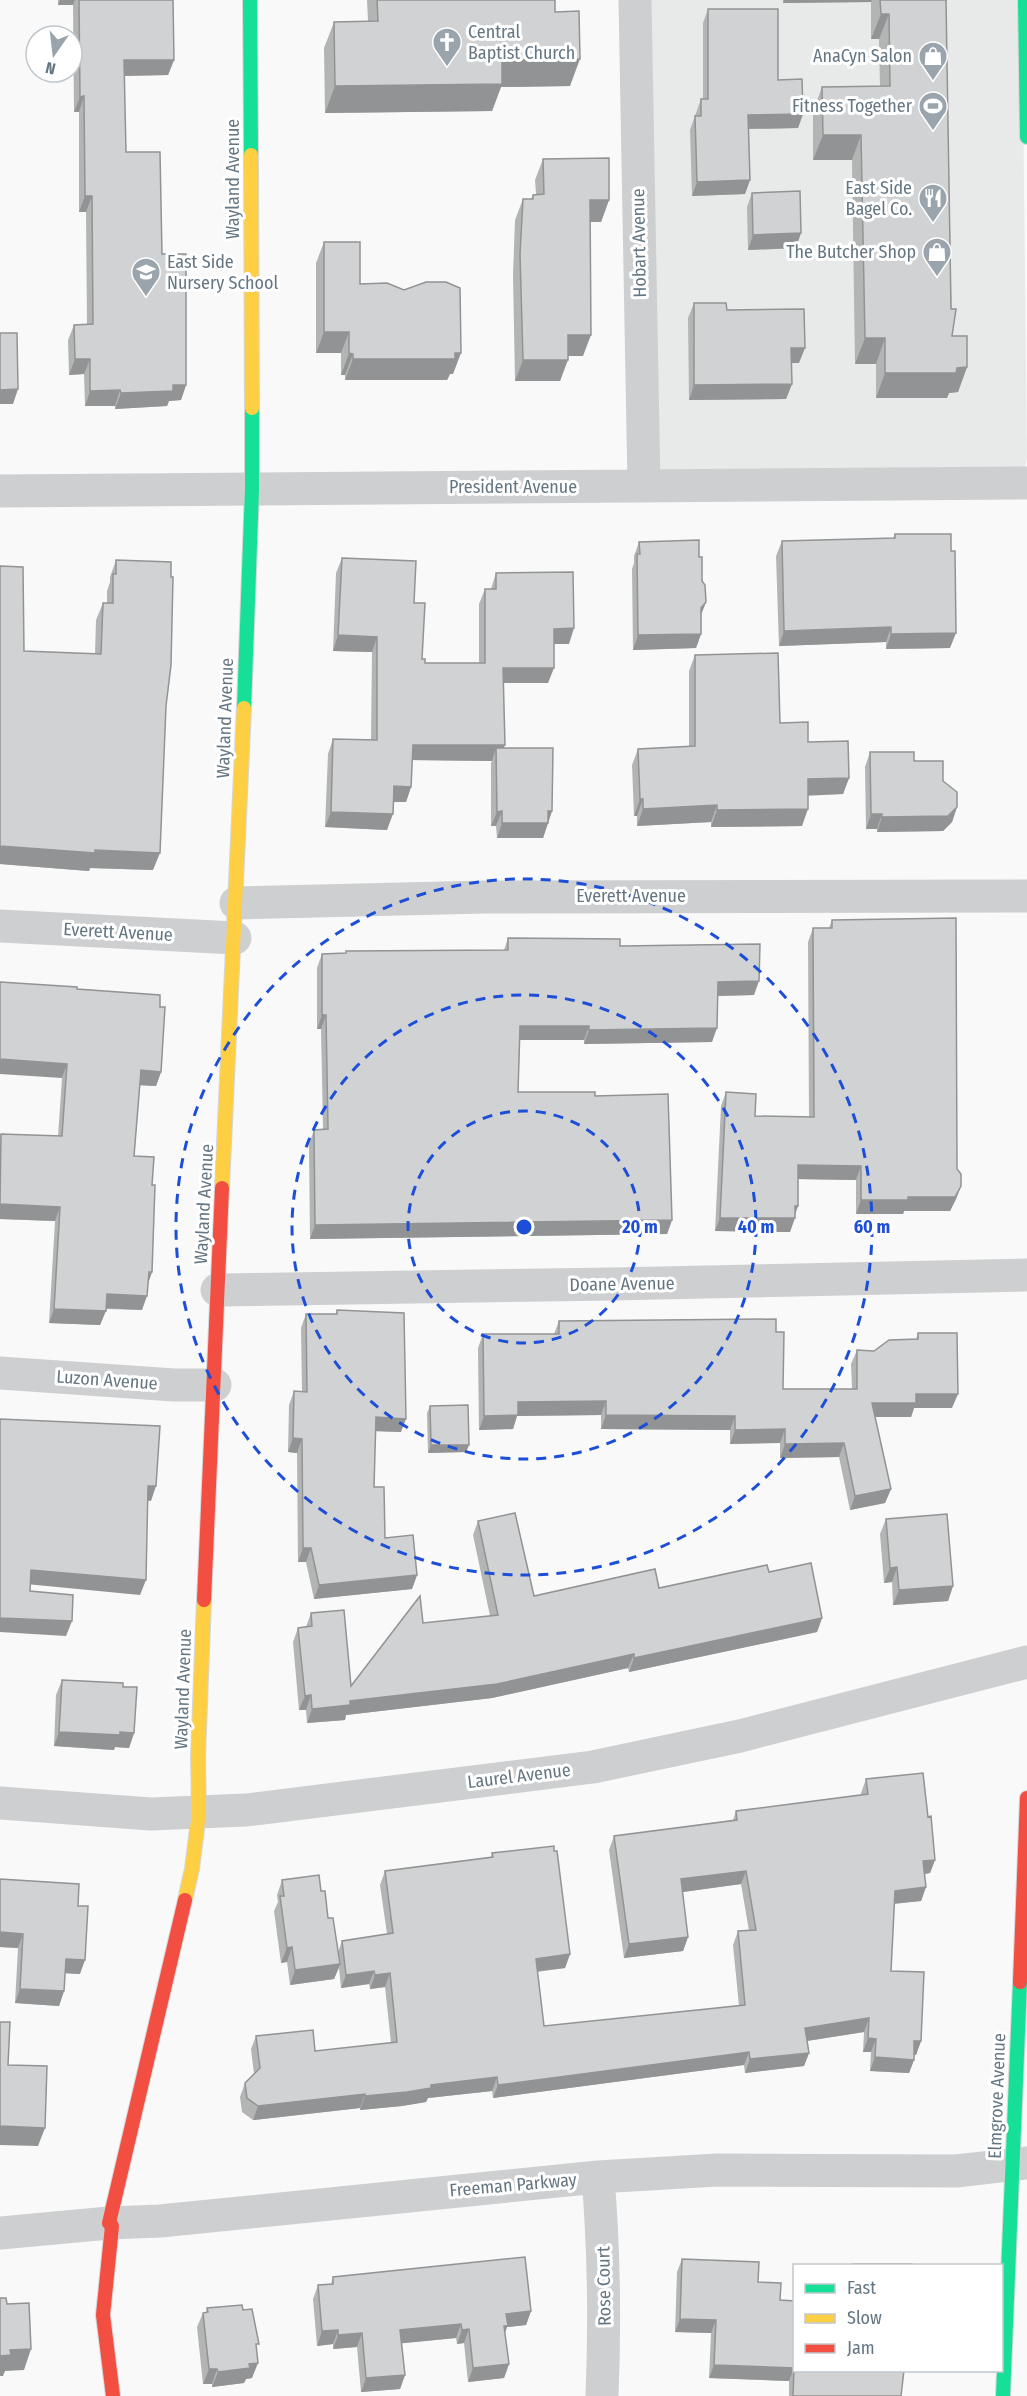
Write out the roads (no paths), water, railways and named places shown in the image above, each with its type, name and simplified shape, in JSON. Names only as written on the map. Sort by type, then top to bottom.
[{"type":"street","name":"Wayland Avenue","points":[[113,2396],[103,2315],[112,2226],[108,2223],[192,1869],[199,1813],[198,1757],[235,938],[252,489],[250,0]]},
{"type":"street","name":"Hobart Avenue","points":[[634,0],[644,486]]},
{"type":"street","points":[[1025,0],[1027,137]]},
{"type":"street","name":"President Avenue","points":[[0,491],[1027,483]]},
{"type":"street","name":"Everett Avenue","points":[[236,903],[497,897],[1027,896]]},
{"type":"street","name":"Everett Avenue","points":[[0,926],[235,938]]},
{"type":"street","name":"Doane Avenue","points":[[218,1290],[1027,1275]]},
{"type":"street","name":"Luzon Avenue","points":[[0,1372],[174,1385],[215,1385]]},
{"type":"street","name":"Laurel Avenue","points":[[0,1803],[151,1814],[199,1813],[246,1810],[593,1767],[740,1736],[1027,1662]]},
{"type":"street","name":"Elmgrove Avenue","points":[[1003,2396],[1019,2164],[1027,1798]]},
{"type":"street","name":"Freeman Parkway","points":[[0,2233],[108,2223],[160,2221],[598,2177],[717,2170],[956,2171],[1019,2164]]},
{"type":"street","name":"Rose Court","points":[[598,2177],[605,2314],[602,2396]]},
{"type":"place","name":"Central Baptist Church","points":[[447,68]]},
{"type":"place","name":"AnaCyn Salon","points":[[933,82]]},
{"type":"place","name":"Fitness Together","points":[[933,132]]},
{"type":"place","name":"East Side Bagel Co.","points":[[933,224]]},
{"type":"place","name":"The Butcher Shop","points":[[937,278]]},
{"type":"place","name":"East Side Nursery School","points":[[146,298]]}]
